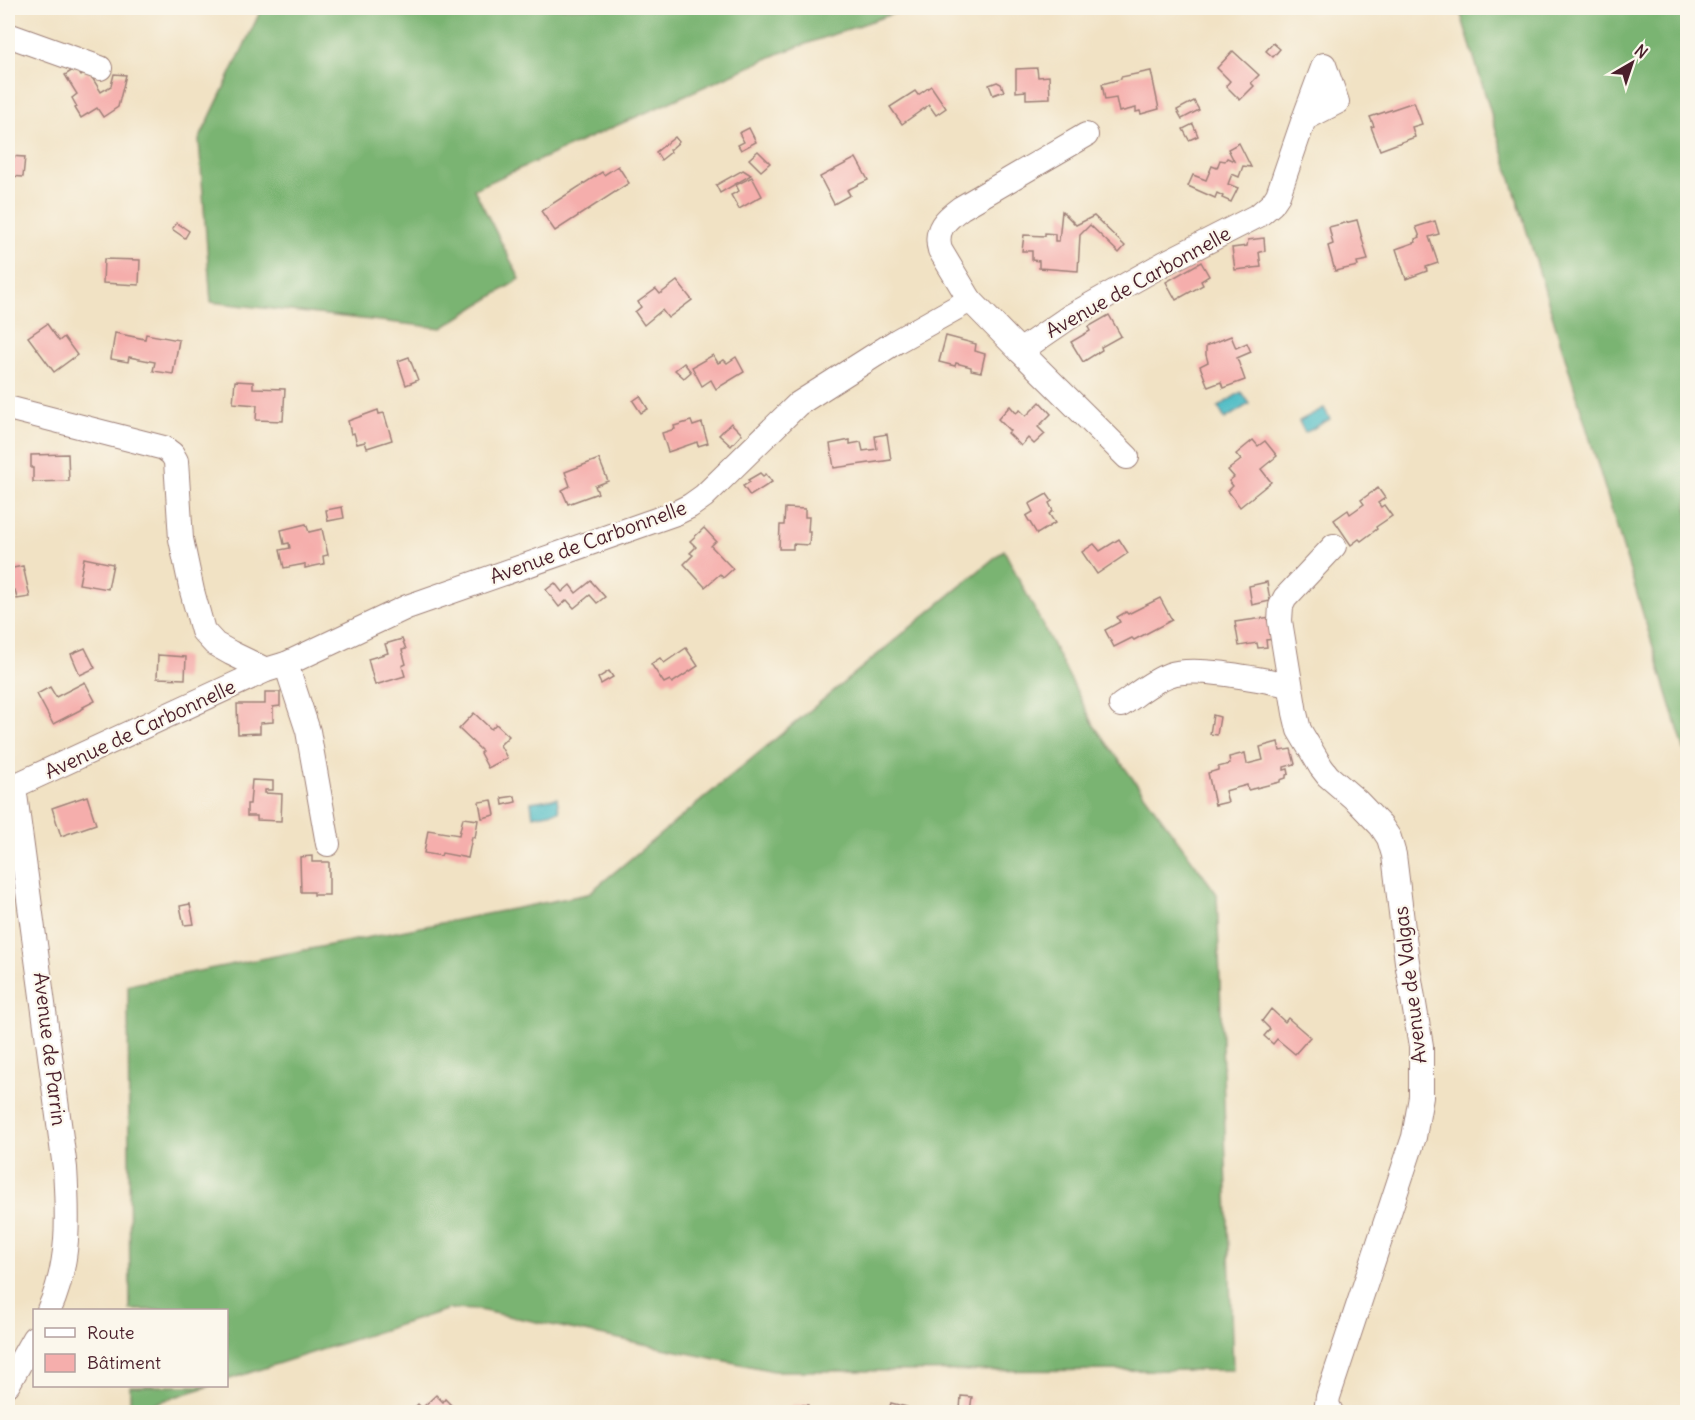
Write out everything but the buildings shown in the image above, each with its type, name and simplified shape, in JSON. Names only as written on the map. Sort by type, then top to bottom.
[{"type":"street","points":[[8,35],[100,69]]},
{"type":"street","name":"Avenue de Carbonnelle","points":[[1020,351],[1071,316],[1165,263],[1259,215],[1278,195],[1304,118]]},
{"type":"street","points":[[1086,135],[961,208],[942,222],[938,243],[970,300],[1127,457]]},
{"type":"street","name":"Avenue de Carbonnelle","points":[[11,788],[407,607],[676,513],[690,506],[704,496],[798,404],[897,342],[970,300]]},
{"type":"street","points":[[8,408],[156,445],[172,454],[176,461],[181,539],[203,631],[215,644],[231,653],[276,667],[308,731],[328,844]]},
{"type":"street","name":"Avenue de Valgas","points":[[1331,1413],[1328,1396],[1414,1137],[1421,1097],[1420,1046],[1394,855],[1389,838],[1365,809],[1321,767],[1299,730],[1290,685],[1280,621],[1281,606],[1285,598],[1334,546]]},
{"type":"street","points":[[1121,705],[1169,674],[1183,671],[1211,672],[1290,685]]},
{"type":"street","name":"Avenue de Parrin","points":[[11,788],[65,1168],[67,1246],[58,1291],[50,1309]]},
{"type":"street","points":[[8,1384],[33,1340]]},
{"type":"green space","points":[[262,8],[909,8],[780,53],[474,189],[520,279],[442,328],[211,302],[199,140]]},
{"type":"green space","points":[[1459,8],[1687,8],[1688,750],[1685,752]]},
{"type":"green space","points":[[1004,550],[1095,727],[1217,894],[1233,1370],[774,1371],[479,1310],[449,1309],[228,1380],[228,1309],[130,1309],[128,985],[588,894]]},
{"type":"green space","points":[[130,1387],[207,1387],[130,1411]]},
{"type":"water","points":[[1241,392],[1249,404],[1225,419],[1218,407]]},
{"type":"water","points":[[1324,408],[1330,419],[1305,433],[1299,421]]},
{"type":"water","points":[[557,798],[559,811],[533,816],[531,802]]}]
